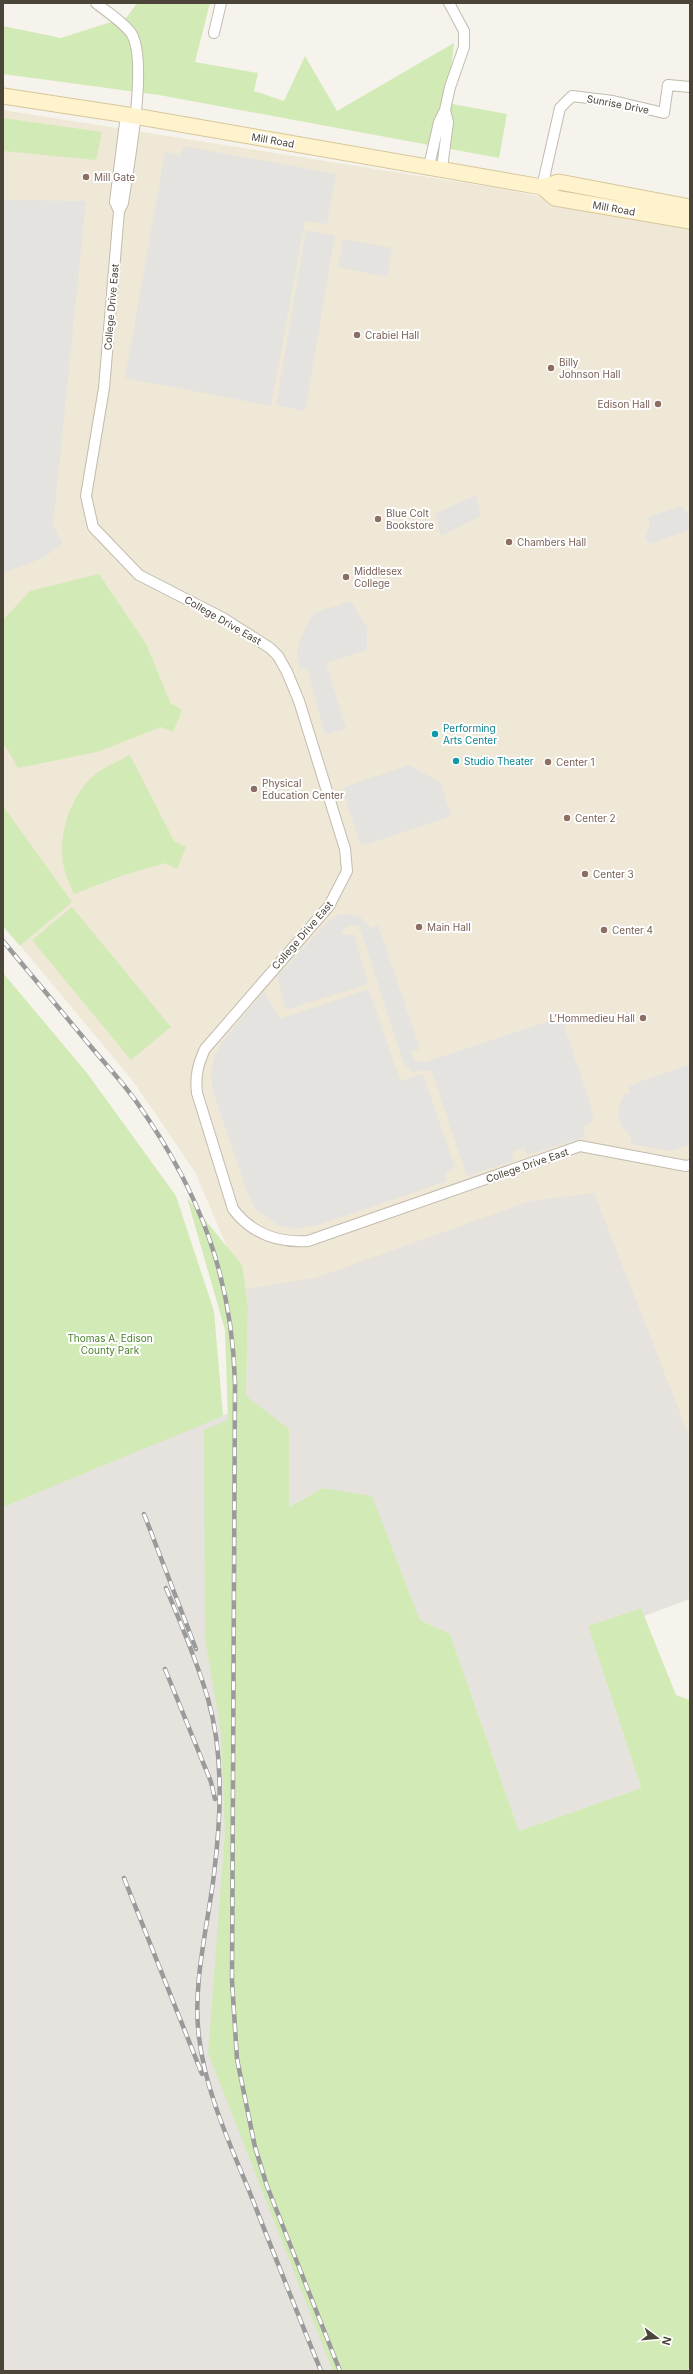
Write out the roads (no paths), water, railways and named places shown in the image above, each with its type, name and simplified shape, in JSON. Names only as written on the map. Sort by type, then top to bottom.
[{"type":"street","name":"College Drive East","points":[[96,3],[124,26],[131,34],[134,42],[138,77],[130,115],[124,203],[119,211],[104,388],[86,496],[93,527],[139,575],[224,618],[270,648],[278,656],[287,672],[299,701],[345,849],[347,871],[329,906],[205,1049],[198,1064],[196,1081],[197,1093],[233,1209],[242,1221],[271,1238],[289,1242],[308,1241],[580,1146],[686,1166],[690,1165]]},
{"type":"street","points":[[214,32],[221,3]]},
{"type":"street","points":[[436,167],[448,122],[445,110],[450,87],[464,47],[464,31],[448,3]]},
{"type":"street","name":"Sunrise Drive","points":[[542,187],[560,108],[572,96],[613,101],[664,113],[668,85],[690,87]]},
{"type":"street","name":"Mill Road","points":[[3,96],[130,115],[436,167],[542,187],[559,182],[690,207]]},
{"type":"street","name":"Mill Road","points":[[542,187],[555,198],[690,221]]},
{"type":"railway","points":[[3,941],[135,1099],[161,1139],[196,1204],[209,1238],[219,1272],[233,1344],[235,1383],[232,1981],[237,2059],[255,2147],[267,2186],[340,2371]]},
{"type":"railway","points":[[144,1514],[196,1649]]},
{"type":"railway","points":[[166,1588],[204,1685],[213,1720],[219,1764],[220,1786],[216,1852],[199,1976],[197,2017],[202,2056],[206,2076],[225,2133],[321,2371]]},
{"type":"railway","points":[[165,1669],[211,1782],[215,1799]]},
{"type":"railway","points":[[124,1878],[202,2074]]},
{"type":"place","name":"Mill Gate","points":[[86,177]]},
{"type":"place","name":"Crabiel Hall","points":[[357,335]]},
{"type":"place","name":"Billy Johnson Hall","points":[[551,368]]},
{"type":"place","name":"Edison Hall","points":[[658,404]]},
{"type":"place","name":"Blue Colt Bookstore","points":[[378,519]]},
{"type":"place","name":"Chambers Hall","points":[[509,542]]},
{"type":"place","name":"Middlesex College","points":[[346,577]]},
{"type":"place","name":"Performing Arts Center","points":[[435,734]]},
{"type":"place","name":"Studio Theater","points":[[456,761]]},
{"type":"place","name":"Center 1","points":[[548,762]]},
{"type":"place","name":"Physical Education Center","points":[[254,789]]},
{"type":"place","name":"Center 2","points":[[567,818]]},
{"type":"place","name":"Center 3","points":[[585,874]]},
{"type":"place","name":"Main Hall","points":[[419,927]]},
{"type":"place","name":"Center 4","points":[[604,930]]},
{"type":"place","name":"L'Hommedieu Hall","points":[[643,1018]]},
{"type":"park label","name":"Thomas A. Edison County Park","points":[[110,1344]]}]
